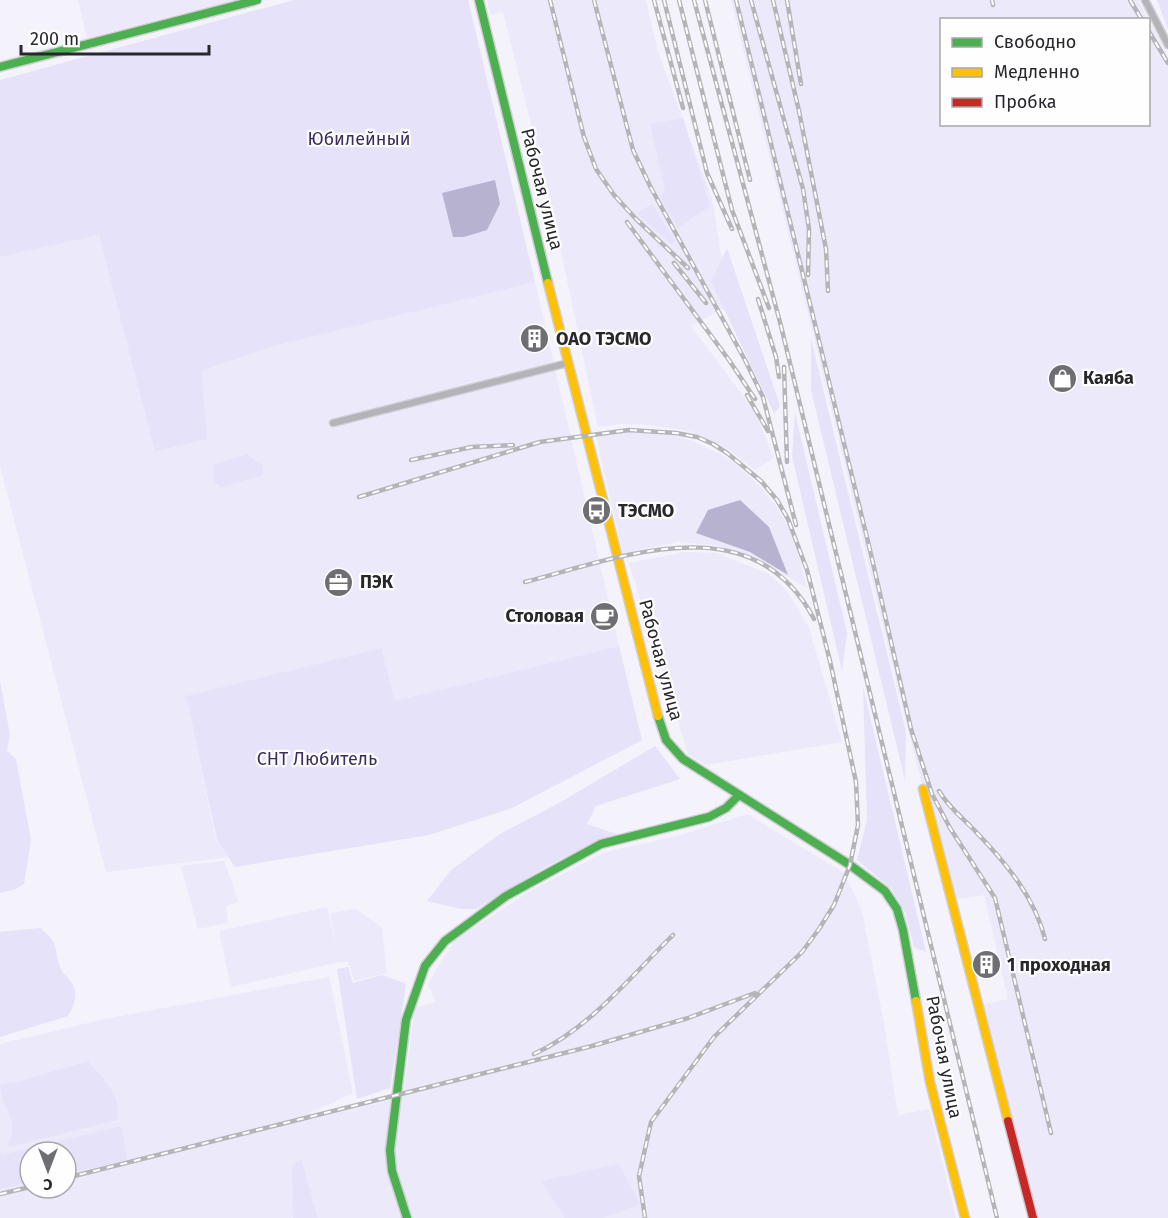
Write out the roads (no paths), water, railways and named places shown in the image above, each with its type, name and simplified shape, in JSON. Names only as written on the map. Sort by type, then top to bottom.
[{"type":"street","points":[[0,66],[257,0]]},
{"type":"street","name":"Рабочая улица","points":[[479,0],[568,363],[656,710],[666,740],[683,759],[850,865],[885,891],[897,909],[903,930],[930,1082],[965,1218]]},
{"type":"street","points":[[1145,0],[1168,45]]},
{"type":"street","points":[[333,423],[568,363]]},
{"type":"street","points":[[923,789],[1033,1218]]},
{"type":"street","points":[[407,1218],[392,1171],[390,1150],[406,1020],[419,980],[431,957],[445,941],[506,896],[601,844],[709,817],[726,808],[739,795]]},
{"type":"railway","points":[[550,0],[584,137],[596,169],[614,195],[636,219],[688,268]]},
{"type":"railway","points":[[594,0],[633,150],[763,397],[796,525]]},
{"type":"railway","points":[[654,0],[683,108]]},
{"type":"railway","points":[[664,0],[707,173],[732,229]]},
{"type":"railway","points":[[679,0],[732,210],[769,308]]},
{"type":"railway","points":[[694,0],[781,326],[997,1218]]},
{"type":"railway","points":[[705,0],[750,180]]},
{"type":"railway","points":[[736,0],[870,550],[911,729],[932,794],[950,828],[995,898],[1051,1133]]},
{"type":"railway","points":[[751,0],[803,189],[809,229],[808,275]]},
{"type":"railway","points":[[773,0],[799,111],[826,249],[828,291]]},
{"type":"railway","points":[[787,0],[801,84]]},
{"type":"railway","points":[[992,0],[993,5]]},
{"type":"railway","points":[[1130,0],[1141,18]]},
{"type":"railway","points":[[1150,33],[1168,63]]},
{"type":"railway","points":[[627,222],[755,399]]},
{"type":"railway","points":[[674,263],[706,303]]},
{"type":"railway","points":[[758,299],[776,357],[779,377]]},
{"type":"railway","points":[[784,367],[787,462]]},
{"type":"railway","points":[[747,395],[768,431]]},
{"type":"railway","points":[[359,497],[540,442],[629,430],[676,433],[697,437],[713,444],[761,481],[777,500],[788,519],[807,570],[830,661],[856,782],[858,825],[850,865],[834,905],[802,952],[714,1037],[651,1122],[639,1176],[645,1218]]},
{"type":"railway","points":[[411,460],[472,447],[513,445]]},
{"type":"railway","points":[[525,582],[643,552],[683,548],[721,550],[757,561],[788,583],[814,619]]},
{"type":"railway","points":[[939,791],[998,856],[1018,882],[1034,909],[1045,939]]},
{"type":"railway","points":[[534,1054],[573,1031],[591,1016],[625,985],[673,935]]},
{"type":"railway","points":[[78,1175],[592,1046],[688,1018],[755,993]]},
{"type":"railway","points":[[0,1194],[18,1190]]},
{"type":"place","name":"ОАО ТЭСМО","points":[[535,339]]},
{"type":"place","name":"Каяба","points":[[1062,378]]},
{"type":"place","name":"ТЭСМО","points":[[597,511]]},
{"type":"place","name":"ПЭК","points":[[339,582]]},
{"type":"place","name":"Столовая","points":[[605,616]]},
{"type":"place","name":"1 проходная","points":[[986,965]]},
{"type":"park label","name":"Юбилейный","points":[[359,139]]},
{"type":"park label","name":"СНТ Любитель","points":[[317,759]]}]
